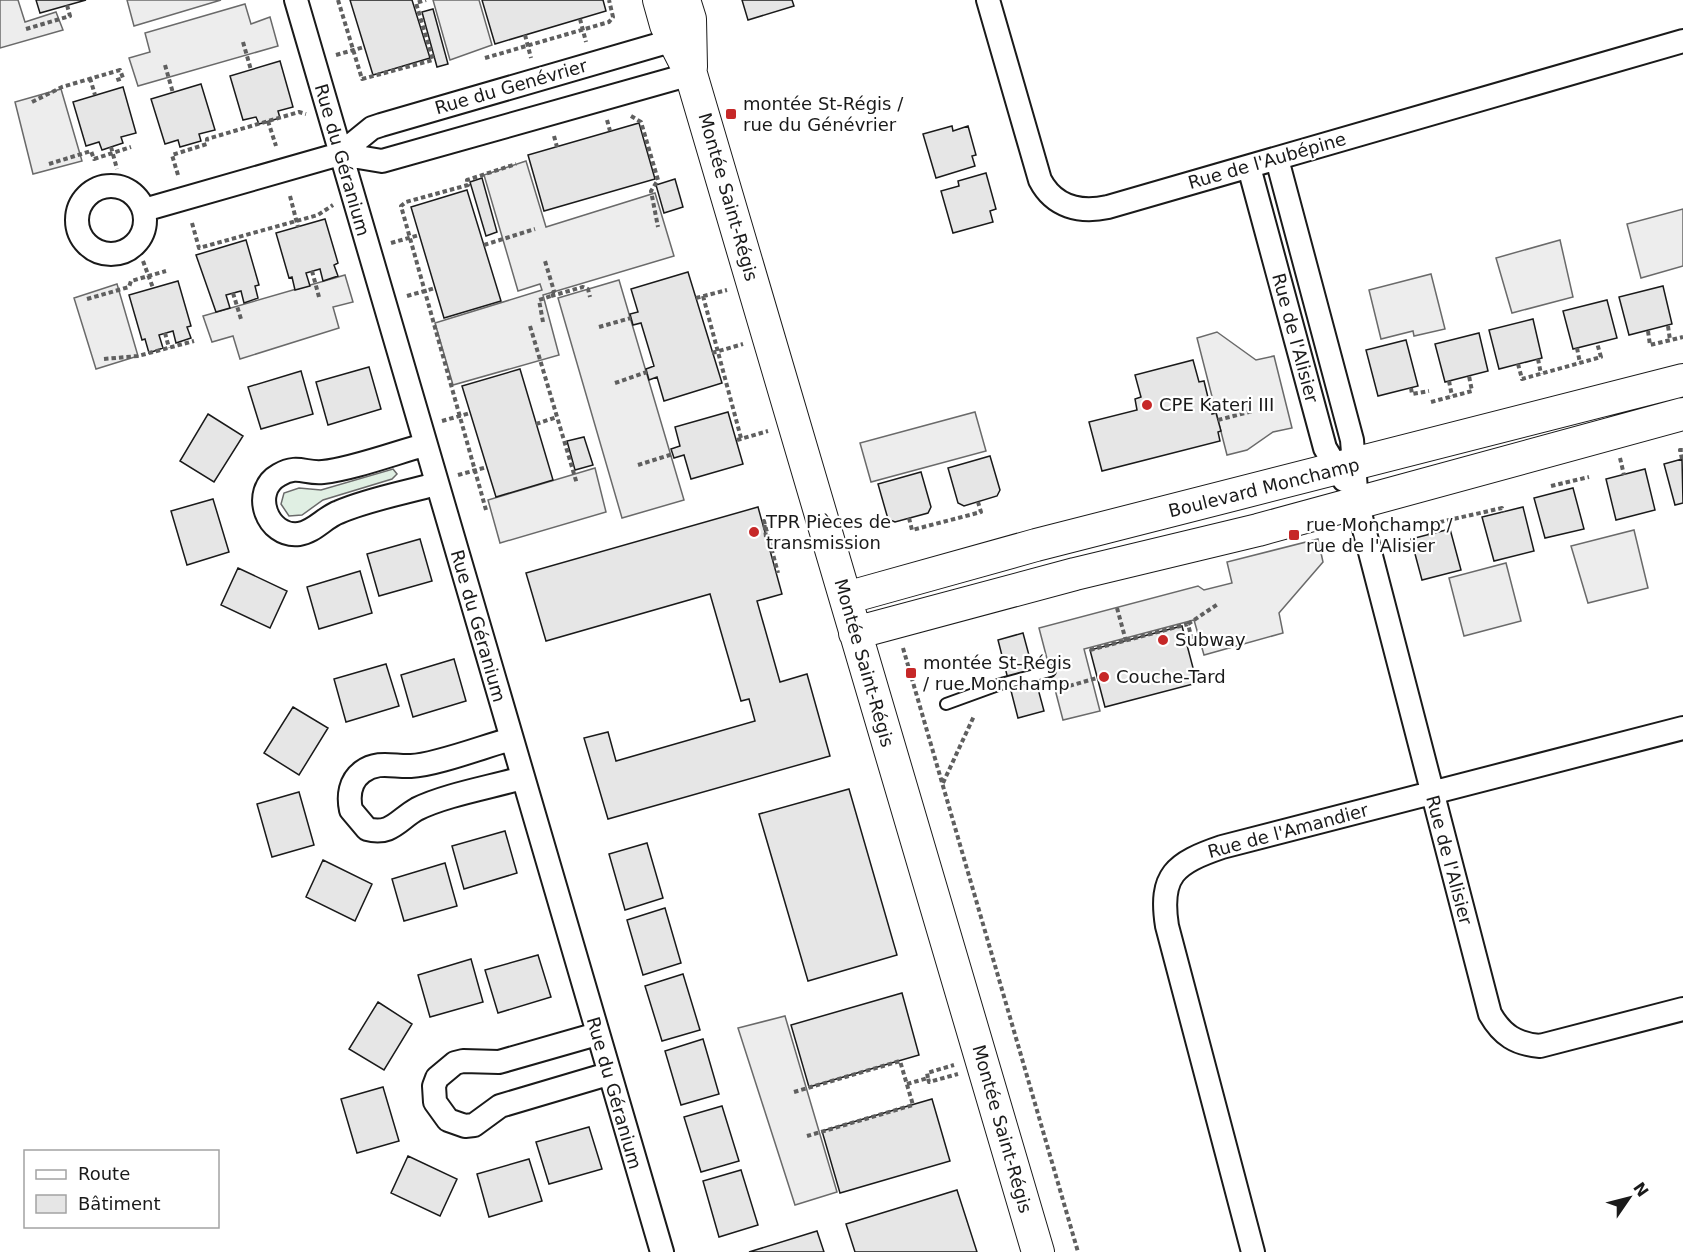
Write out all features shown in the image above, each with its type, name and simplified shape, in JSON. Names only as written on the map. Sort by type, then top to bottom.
[{"type":"street","name":"Rue du Géranium","points":[[296,0],[424,445],[446,480],[511,739],[662,1252]]},
{"type":"street","name":"Montée Saint-Régis","points":[[658,0],[682,37],[1038,1252]]},
{"type":"street","name":"Montée Saint-Régis","points":[[682,37],[690,19],[684,0]]},
{"type":"street","name":"Rue de l'Aubépine","points":[[988,0],[1040,180],[1051,196],[1082,210],[1095,210],[1249,167],[1683,41]]},
{"type":"street","name":"Rue du Genévrier","points":[[144,210],[340,154],[372,128],[381,124],[682,37]]},
{"type":"street","name":"Rue du Genévrier","points":[[340,154],[382,161],[691,74]]},
{"type":"street","name":"Rue de l'Alisier","points":[[1277,159],[1352,440],[1346,467],[1485,997],[1498,1028],[1524,1044],[1540,1046],[1683,1009]]},
{"type":"street","name":"Rue de l'Alisier","points":[[1249,167],[1325,448],[1346,467]]},
{"type":"street","name":"Boulevard Monchamp","points":[[846,598],[1036,545],[1683,380]]},
{"type":"street","name":"Boulevard Monchamp","points":[[855,633],[1683,414]]},
{"type":"street","points":[[424,445],[322,472],[304,469],[286,472],[269,484],[265,490],[264,508],[267,517],[279,530],[297,534],[347,509],[446,480]]},
{"type":"street","name":"Rue de l'Amandier","points":[[1252,1252],[1167,926],[1165,901],[1168,879],[1186,861],[1222,847],[1683,728]]},
{"type":"street","points":[[511,739],[417,766],[390,764],[372,766],[363,771],[352,784],[351,810],[367,829],[384,831],[392,828],[418,809],[522,778]]},
{"type":"street","points":[[597,1034],[499,1062],[463,1061],[455,1064],[437,1078],[434,1086],[435,1102],[448,1120],[465,1126],[474,1125],[500,1106],[510,1102],[608,1074]]},
{"type":"lane","points":[[946,704],[1001,684],[1050,671]]},
{"type":"path","points":[[338,0],[362,80],[433,60],[415,3],[426,0]]},
{"type":"path","points":[[485,58],[609,22],[613,17],[609,0]]},
{"type":"path","points":[[26,29],[70,16],[67,5]]},
{"type":"path","points":[[580,19],[586,44]]},
{"type":"path","points":[[525,35],[532,60]]},
{"type":"path","points":[[243,42],[251,70]]},
{"type":"path","points":[[333,56],[364,47]]},
{"type":"path","points":[[165,65],[173,93]]},
{"type":"path","points":[[32,102],[62,87],[120,70],[123,78],[114,81]]},
{"type":"path","points":[[90,78],[95,95]]},
{"type":"path","points":[[178,175],[172,154],[207,144],[207,139],[299,112],[310,115]]},
{"type":"path","points":[[629,116],[641,122],[658,180],[651,191],[658,227]]},
{"type":"path","points":[[597,125],[618,119]]},
{"type":"path","points":[[268,121],[276,146]]},
{"type":"path","points":[[543,141],[565,134]]},
{"type":"path","points":[[111,147],[117,169]]},
{"type":"path","points":[[49,164],[91,151],[94,159],[130,147]]},
{"type":"path","points":[[486,510],[423,292],[401,206],[406,202],[468,185],[467,180],[516,164]]},
{"type":"path","points":[[290,196],[298,224]]},
{"type":"path","points":[[192,223],[199,248],[298,224],[318,215],[336,202]]},
{"type":"path","points":[[484,245],[536,230]]},
{"type":"path","points":[[388,244],[419,236]]},
{"type":"path","points":[[219,242],[221,248]]},
{"type":"path","points":[[143,261],[153,288]]},
{"type":"path","points":[[544,261],[554,291],[551,296]]},
{"type":"path","points":[[312,271],[319,297]]},
{"type":"path","points":[[87,299],[129,286],[131,281],[166,272]]},
{"type":"path","points":[[543,322],[539,300],[582,286],[588,289],[590,297]]},
{"type":"path","points":[[403,297],[435,288]]},
{"type":"path","points":[[696,298],[727,290]]},
{"type":"path","points":[[233,293],[241,319]]},
{"type":"path","points":[[703,296],[728,382],[728,393],[739,439],[769,431]]},
{"type":"path","points":[[599,327],[631,318]]},
{"type":"path","points":[[530,326],[577,484]]},
{"type":"path","points":[[1668,326],[1670,340]]},
{"type":"path","points":[[1648,331],[1650,345],[1683,337]]},
{"type":"path","points":[[165,333],[169,348]]},
{"type":"path","points":[[104,359],[138,356],[194,341]]},
{"type":"path","points":[[1518,364],[1522,379],[1541,374],[1601,357],[1597,343]]},
{"type":"path","points":[[712,353],[743,344]]},
{"type":"path","points":[[1578,348],[1580,363]]},
{"type":"path","points":[[1538,359],[1541,374]]},
{"type":"path","points":[[615,382],[647,372]]},
{"type":"path","points":[[1431,402],[1472,391],[1469,376]]},
{"type":"path","points":[[1449,381],[1452,396]]},
{"type":"path","points":[[1411,388],[1412,394],[1429,390]]},
{"type":"path","points":[[1218,420],[1253,411]]},
{"type":"path","points":[[441,422],[470,413]]},
{"type":"path","points":[[536,424],[557,417]]},
{"type":"path","points":[[1682,459],[1680,450],[1683,450]]},
{"type":"path","points":[[638,465],[672,454]]},
{"type":"path","points":[[446,480],[486,467]]},
{"type":"path","points":[[1551,486],[1589,477]]},
{"type":"path","points":[[909,518],[912,530],[981,512],[978,502]]},
{"type":"path","points":[[1430,534],[1427,525],[1502,508],[1503,512]]},
{"type":"path","points":[[766,537],[764,521],[778,573]]},
{"type":"path","points":[[1090,650],[1188,624],[1218,604]]},
{"type":"path","points":[[1116,608],[1126,641]]},
{"type":"path","points":[[1188,624],[1193,644]]},
{"type":"path","points":[[900,644],[905,651],[1078,1252]]},
{"type":"path","points":[[1055,690],[1097,678]]},
{"type":"path","points":[[942,784],[974,716]]},
{"type":"path","points":[[794,1092],[900,1061],[907,1084],[913,1105],[807,1136]]},
{"type":"path","points":[[957,1064],[927,1074],[929,1082],[960,1073]]},
{"type":"path","points":[[907,1084],[928,1078]]},
{"type":"green space","points":[[393,469],[397,474],[392,479],[323,500],[302,515],[289,516],[281,504],[284,493],[299,488],[321,490]]},
{"type":"shaded area","points":[[0,0],[18,0],[25,22],[56,12],[63,30],[0,48]]},
{"type":"shaded area","points":[[127,0],[221,0],[134,26]]},
{"type":"shaded area","points":[[433,0],[479,0],[492,45],[450,60]]},
{"type":"shaded area","points":[[245,4],[251,24],[270,17],[278,46],[138,86],[129,58],[150,52],[145,33]]},
{"type":"shaded area","points":[[61,89],[82,161],[33,174],[15,102]]},
{"type":"shaded area","points":[[526,161],[546,227],[655,193],[674,256],[543,295],[559,355],[453,385],[435,323],[542,290],[540,284],[518,291],[484,175]]},
{"type":"shaded area","points":[[1683,209],[1683,266],[1641,278],[1627,224]]},
{"type":"shaded area","points":[[1560,240],[1573,297],[1512,313],[1496,258]]},
{"type":"shaded area","points":[[1431,274],[1445,329],[1414,336],[1413,331],[1381,339],[1369,290]]},
{"type":"shaded area","points":[[345,275],[353,302],[333,307],[339,328],[240,359],[233,336],[212,342],[203,316]]},
{"type":"shaded area","points":[[619,280],[684,500],[622,518],[558,298]]},
{"type":"shaded area","points":[[117,284],[138,356],[96,369],[74,298]]},
{"type":"shaded area","points":[[1217,332],[1256,360],[1274,356],[1292,428],[1273,432],[1247,450],[1227,455],[1197,338]]},
{"type":"shaded area","points":[[975,412],[986,451],[871,482],[860,443]]},
{"type":"shaded area","points":[[595,468],[606,512],[500,543],[488,500]]},
{"type":"shaded area","points":[[1634,530],[1648,588],[1588,603],[1571,546]]},
{"type":"shaded area","points":[[1318,539],[1323,562],[1279,613],[1283,633],[1204,655],[1194,620],[1084,649],[1100,711],[1063,720],[1039,628],[1198,586],[1204,590],[1232,583],[1227,562]]},
{"type":"shaded area","points":[[1506,563],[1521,621],[1464,636],[1449,578]]},
{"type":"shaded area","points":[[785,1016],[837,1192],[795,1205],[738,1028]]},
{"type":"building","points":[[36,0],[86,0],[40,13]]},
{"type":"building","points":[[350,0],[412,0],[430,58],[373,75]]},
{"type":"building","points":[[482,0],[603,0],[606,11],[495,44]]},
{"type":"building","points":[[742,0],[792,0],[794,6],[748,20]]},
{"type":"building","points":[[433,9],[448,64],[437,67],[422,12]]},
{"type":"building","points":[[280,61],[293,107],[278,111],[280,118],[259,124],[256,117],[243,120],[230,76]]},
{"type":"building","points":[[201,84],[215,130],[199,134],[201,141],[180,147],[178,140],[165,144],[151,99]]},
{"type":"building","points":[[123,87],[136,133],[121,137],[123,143],[102,150],[99,142],[86,146],[73,102]]},
{"type":"building","points":[[639,123],[655,179],[544,211],[528,155]]},
{"type":"building","points":[[952,126],[953,131],[968,126],[976,155],[972,156],[975,166],[936,178],[923,134]]},
{"type":"building","points":[[986,173],[996,209],[990,211],[993,222],[953,233],[941,191],[959,186],[958,181]]},
{"type":"building","points":[[482,178],[497,232],[486,236],[470,182]]},
{"type":"building","points":[[675,179],[683,207],[664,213],[656,185]]},
{"type":"building","points":[[467,190],[501,301],[444,318],[411,207]]},
{"type":"building","points":[[325,219],[338,263],[334,265],[338,276],[323,281],[320,269],[306,273],[310,286],[295,290],[292,277],[289,278],[276,233]]},
{"type":"building","points":[[246,240],[259,285],[255,286],[258,298],[244,303],[241,291],[226,295],[230,308],[216,312],[196,255]]},
{"type":"building","points":[[688,272],[722,383],[664,401],[657,377],[649,380],[646,369],[654,366],[641,323],[633,325],[630,314],[638,312],[631,289]]},
{"type":"building","points":[[178,281],[191,326],[187,327],[191,338],[176,343],[173,331],[159,335],[163,348],[149,353],[145,339],[142,340],[129,295]]},
{"type":"building","points":[[1663,286],[1672,324],[1629,335],[1619,297]]},
{"type":"building","points":[[1607,300],[1617,338],[1573,349],[1563,311]]},
{"type":"building","points":[[1533,319],[1542,358],[1499,369],[1489,330]]},
{"type":"building","points":[[1479,333],[1488,371],[1445,382],[1435,344]]},
{"type":"building","points":[[1406,340],[1418,386],[1378,396],[1366,350]]},
{"type":"building","points":[[1193,360],[1199,382],[1204,381],[1212,414],[1216,413],[1221,431],[1218,432],[1220,441],[1102,471],[1089,422],[1137,410],[1135,399],[1141,397],[1135,375]]},
{"type":"building","points":[[369,367],[381,409],[328,425],[316,382]]},
{"type":"building","points":[[520,369],[553,480],[496,497],[462,386]]},
{"type":"building","points":[[301,371],[313,414],[261,429],[248,387]]},
{"type":"building","points":[[728,412],[743,464],[691,479],[684,455],[674,458],[671,449],[680,446],[675,427]]},
{"type":"building","points":[[208,414],[243,436],[214,482],[180,461]]},
{"type":"building","points":[[584,437],[593,465],[575,470],[567,441]]},
{"type":"building","points":[[990,456],[1000,490],[997,496],[964,506],[958,503],[948,468]]},
{"type":"building","points":[[1682,459],[1683,503],[1675,505],[1664,464]]},
{"type":"building","points":[[1645,469],[1655,510],[1616,520],[1606,479]]},
{"type":"building","points":[[921,472],[931,507],[928,513],[895,522],[888,519],[878,484]]},
{"type":"building","points":[[1573,488],[1584,529],[1545,538],[1534,498]]},
{"type":"building","points":[[213,499],[229,552],[187,565],[171,511]]},
{"type":"building","points":[[758,507],[782,594],[757,601],[780,682],[807,674],[830,756],[608,819],[584,738],[608,732],[616,761],[755,721],[749,699],[741,701],[710,594],[546,641],[526,573]]},
{"type":"building","points":[[1523,507],[1534,551],[1494,561],[1482,517]]},
{"type":"building","points":[[1450,529],[1461,570],[1422,580],[1411,539]]},
{"type":"building","points":[[420,539],[432,581],[379,596],[367,554]]},
{"type":"building","points":[[238,568],[287,591],[270,628],[221,605]]},
{"type":"building","points":[[360,571],[372,613],[319,629],[307,587]]},
{"type":"building","points":[[1182,626],[1197,683],[1105,707],[1090,650]]},
{"type":"building","points":[[1023,633],[1044,711],[1018,718],[998,640]]},
{"type":"building","points":[[454,659],[466,701],[413,717],[401,675]]},
{"type":"building","points":[[386,664],[399,706],[346,722],[334,679]]},
{"type":"building","points":[[293,707],[328,728],[299,775],[264,753]]},
{"type":"building","points":[[849,789],[897,955],[808,981],[759,814]]},
{"type":"building","points":[[299,792],[314,845],[272,857],[257,804]]},
{"type":"building","points":[[505,831],[517,873],[464,889],[452,846]]},
{"type":"building","points":[[647,843],[663,898],[625,910],[609,854]]},
{"type":"building","points":[[323,860],[372,884],[355,921],[306,897]]},
{"type":"building","points":[[445,863],[457,906],[404,921],[392,879]]},
{"type":"building","points":[[665,908],[681,963],[643,975],[627,920]]},
{"type":"building","points":[[538,955],[551,997],[498,1013],[485,970]]},
{"type":"building","points":[[471,959],[483,1002],[430,1017],[418,975]]},
{"type":"building","points":[[683,974],[700,1030],[662,1041],[645,986]]},
{"type":"building","points":[[902,993],[919,1055],[809,1087],[791,1025]]},
{"type":"building","points":[[378,1002],[412,1024],[384,1070],[349,1049]]},
{"type":"building","points":[[703,1039],[719,1094],[681,1105],[665,1051]]},
{"type":"building","points":[[383,1087],[399,1141],[357,1153],[341,1099]]},
{"type":"building","points":[[932,1099],[950,1161],[840,1193],[822,1131]]},
{"type":"building","points":[[722,1106],[739,1161],[701,1172],[684,1117]]},
{"type":"building","points":[[589,1127],[602,1169],[549,1184],[536,1142]]},
{"type":"building","points":[[408,1156],[457,1179],[440,1216],[391,1193]]},
{"type":"building","points":[[529,1159],[542,1201],[489,1217],[477,1174]]},
{"type":"building","points":[[741,1170],[758,1225],[719,1237],[703,1181]]},
{"type":"building","points":[[957,1190],[977,1252],[855,1252],[846,1224]]},
{"type":"building","points":[[817,1231],[824,1252],[749,1252]]},
{"type":"place","name":"montée St-Régis / rue du Génévrier","points":[[731,114]]},
{"type":"place","name":"CPE Kateri III","points":[[1147,405]]},
{"type":"place","name":"TPR Pièces de transmission","points":[[754,532]]},
{"type":"place","name":"rue Monchamp / rue de l'Alisier","points":[[1294,535]]},
{"type":"place","name":"Subway","points":[[1163,640]]},
{"type":"place","name":"montée St-Régis / rue Monchamp","points":[[911,673]]},
{"type":"place","name":"Couche-Tard","points":[[1104,677]]}]
